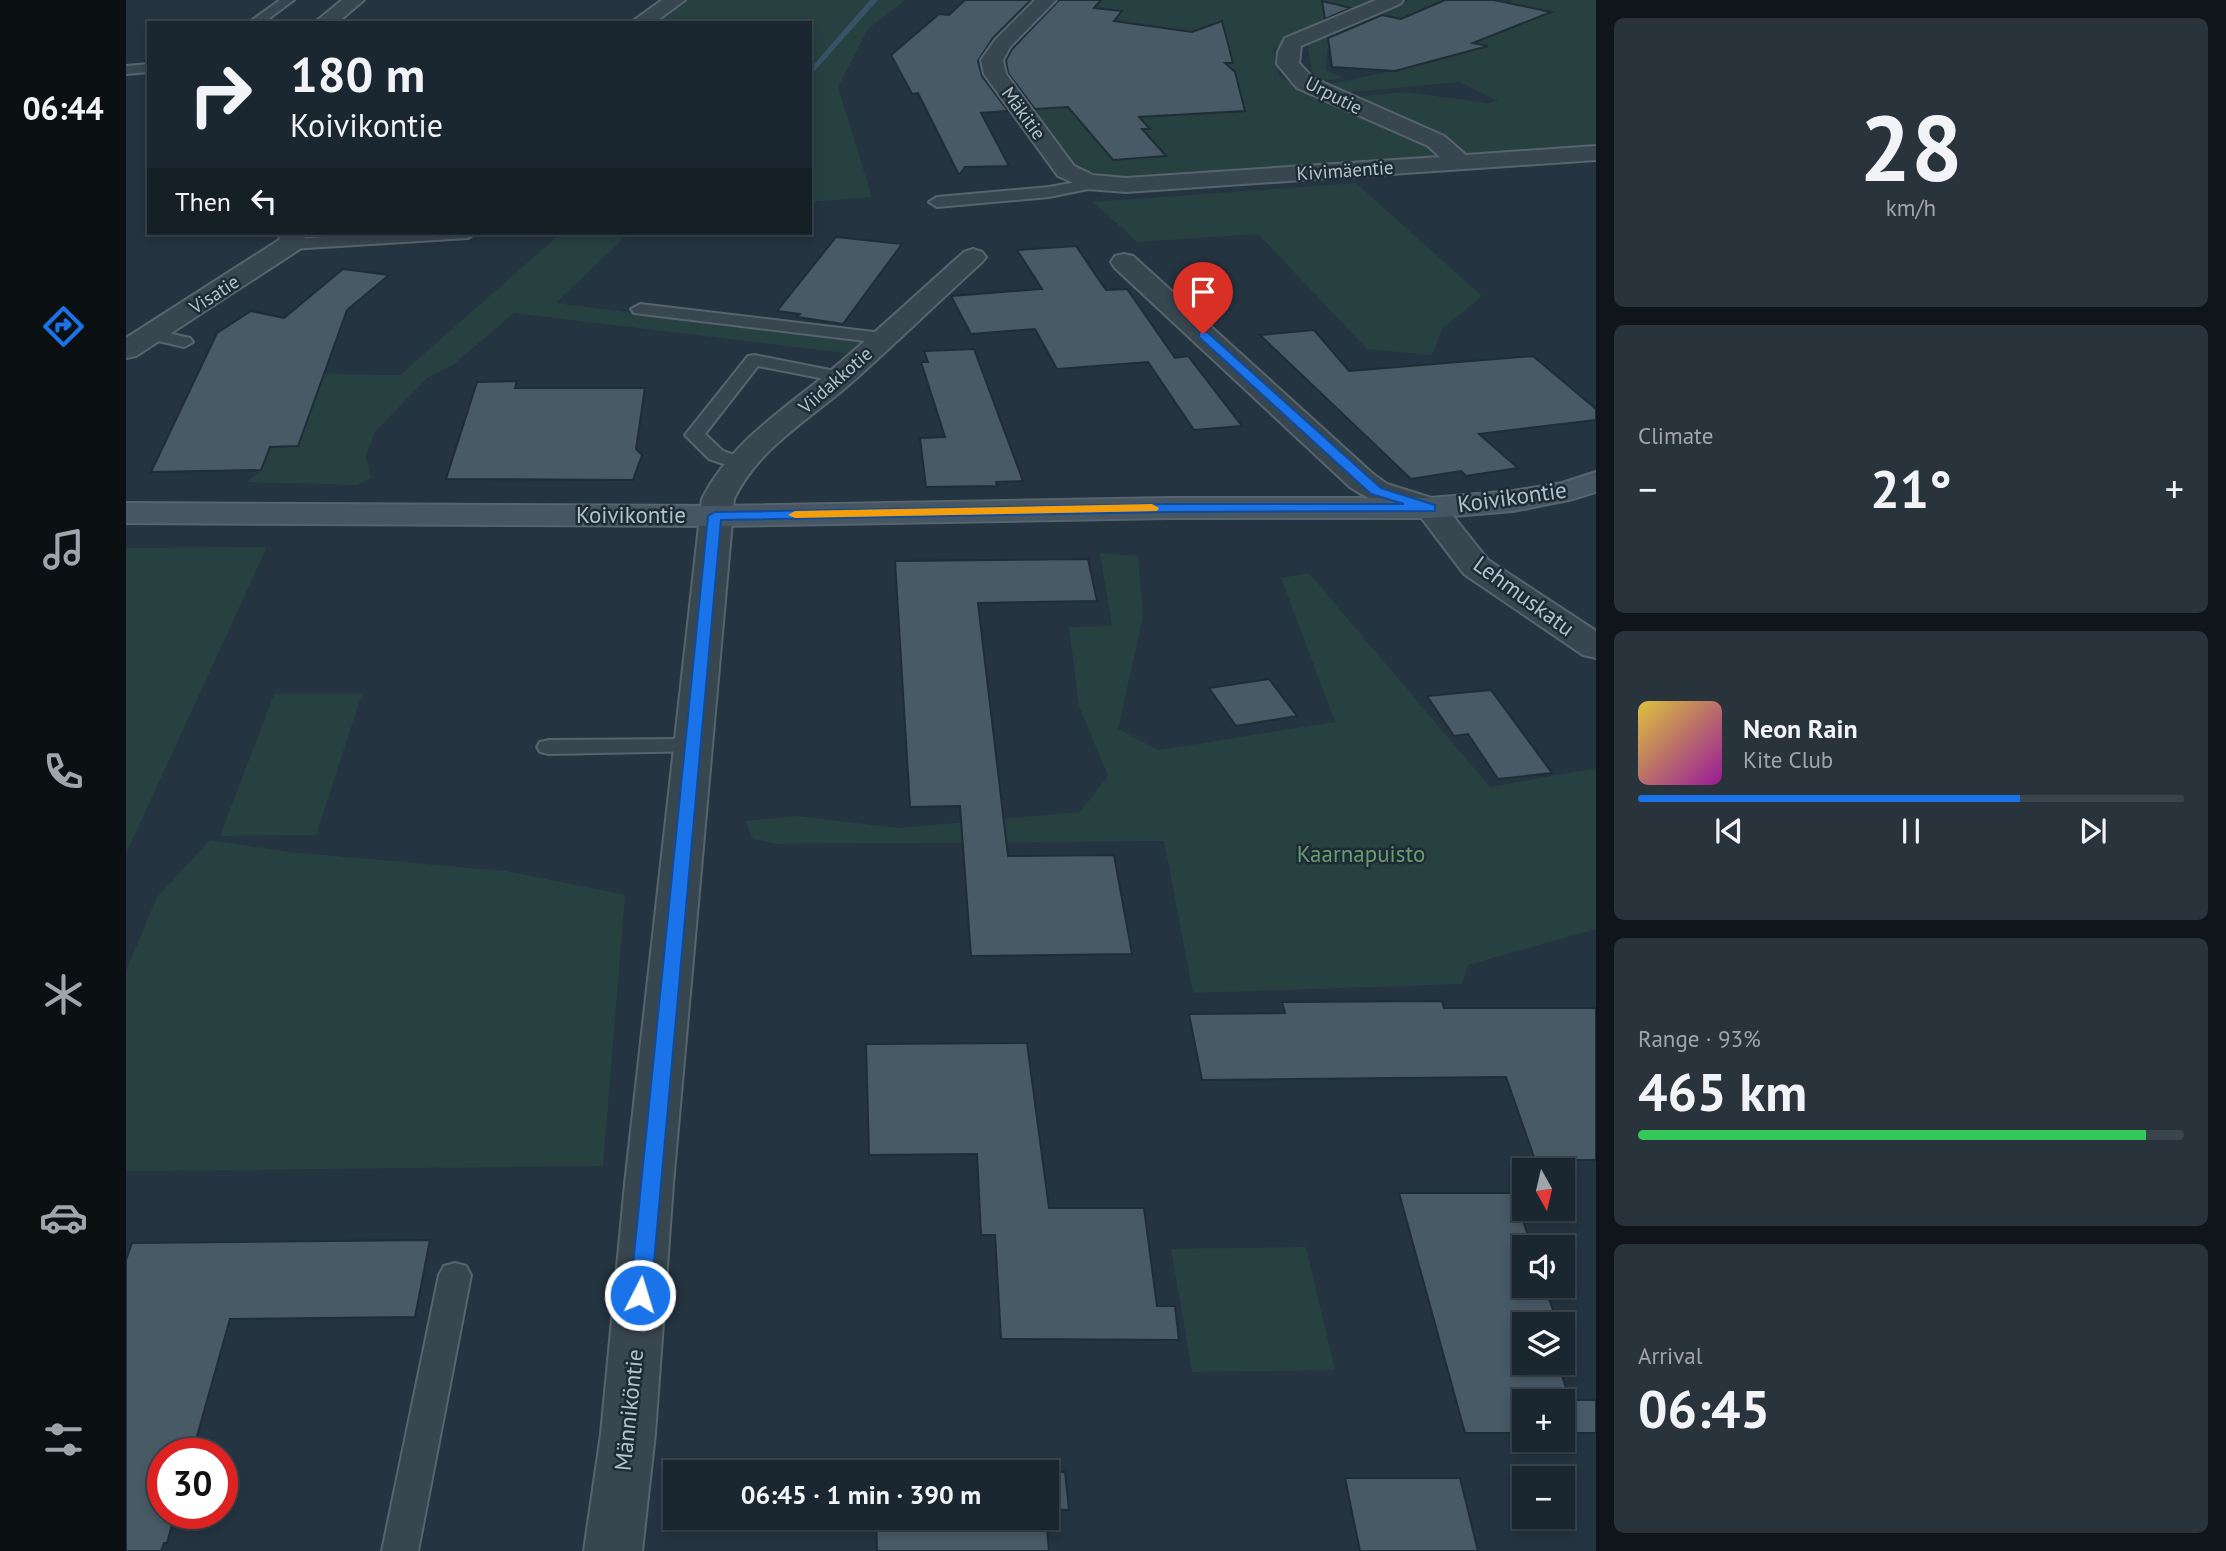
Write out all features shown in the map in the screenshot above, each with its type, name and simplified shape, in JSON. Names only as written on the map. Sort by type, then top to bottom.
[{"type":"main road","name":"Koivikontie","points":[[126,513],[715,516],[1169,508],[1430,508],[1513,501],[1569,491],[1596,481]]},
{"type":"street","points":[[327,21],[354,0]]},
{"type":"street","points":[[643,21],[675,0]]},
{"type":"street","name":"Mäkitie","points":[[1046,0],[1002,44],[992,60],[995,74],[1066,171],[1075,178],[1093,184]]},
{"type":"street","name":"Urputie","points":[[1393,0],[1292,42],[1287,52],[1289,65],[1305,83],[1436,141],[1462,163]]},
{"type":"street","name":"Kivimäentie","points":[[1093,184],[1126,185],[1596,153]]},
{"type":"street","name":"Visatie","points":[[126,350],[293,238]]},
{"type":"street","name":"Viidakkotie","points":[[715,516],[723,484],[741,464],[973,257]]},
{"type":"street","points":[[1124,261],[1361,480],[1376,491],[1430,508]]},
{"type":"street","name":"Lehmuskatu","points":[[1430,508],[1476,567],[1596,647]]},
{"type":"street","name":"Männiköntie","points":[[613,1551],[628,1434],[649,1184],[681,887],[715,516]]},
{"type":"lane","points":[[257,21],[288,0]]},
{"type":"lane","points":[[126,70],[147,68]]},
{"type":"lane","points":[[937,202],[1049,192],[1093,184]]},
{"type":"lane","points":[[293,238],[398,235]]},
{"type":"lane","points":[[640,309],[883,338]]},
{"type":"lane","points":[[151,334],[184,342]]},
{"type":"lane","points":[[741,464],[716,455],[695,435],[754,360],[840,377]]},
{"type":"lane","points":[[549,747],[692,746]]},
{"type":"lane","points":[[400,1551],[455,1275]]},
{"type":"green space","points":[[688,0],[905,0],[868,29],[838,87],[872,197],[812,202],[812,21],[656,21]]},
{"type":"green space","points":[[1064,0],[1385,0],[1273,49],[1280,77],[1327,100],[1405,92],[1488,103],[1498,101],[1459,82],[1342,93],[1329,84],[1420,65],[1375,51],[1327,49],[1326,70],[1344,78],[1321,81],[1313,74],[1307,43],[1410,0],[1480,0],[1500,9],[1512,3],[1510,0],[1596,0],[1596,146],[1125,179],[1075,168],[1010,76],[1020,47]]},
{"type":"green space","points":[[1356,183],[1482,296],[1442,329],[1432,355],[1367,349],[1258,234],[1137,242],[1093,202]]},
{"type":"green space","points":[[559,235],[627,235],[556,303],[867,343],[853,354],[514,313],[454,364],[428,377],[375,432],[366,456],[371,478],[357,485],[247,482],[261,470],[270,447],[298,446],[320,385],[241,373],[400,375]]},
{"type":"green space","points":[[267,547],[126,854],[126,548]]},
{"type":"green space","name":"Kaarnapuisto","points":[[1100,553],[1138,556],[1143,616],[1118,729],[1159,750],[1335,722],[1281,578],[1309,573],[1490,787],[1596,768],[1596,929],[1468,965],[1462,984],[1193,993],[1164,841],[778,844],[753,839],[745,821],[798,816],[898,828],[1080,812],[1108,776],[1079,706],[1069,627],[1112,626]]},
{"type":"green space","points":[[274,694],[362,694],[316,835],[220,836]]},
{"type":"green space","points":[[210,840],[289,852],[506,871],[625,895],[603,1166],[126,1171],[126,971],[157,897]]},
{"type":"green space","points":[[1306,1247],[1335,1370],[1192,1372],[1171,1249]]},
{"type":"building","points":[[965,0],[1031,0],[993,38],[978,61],[982,76],[1008,111],[981,113],[1009,166],[965,167],[959,175],[918,93],[912,94],[891,55],[939,14],[949,15]]},
{"type":"building","points":[[1059,0],[1101,0],[1094,8],[1122,11],[1114,21],[1192,32],[1222,21],[1233,63],[1225,63],[1235,72],[1245,111],[1139,117],[1150,129],[1142,129],[1166,156],[1113,160],[1068,107],[1035,109],[1008,73],[1006,60],[1012,49]]},
{"type":"building","points":[[1445,0],[1494,0],[1551,12],[1473,43],[1488,46],[1395,71],[1332,67],[1328,38],[1382,15],[1401,19]]},
{"type":"building","points":[[1322,1],[1351,8],[1325,19]]},
{"type":"building","points":[[836,237],[902,244],[843,324],[777,311]]},
{"type":"building","points":[[1076,246],[1106,290],[1127,289],[1175,358],[1188,356],[1242,426],[1194,430],[1148,362],[1057,369],[1035,329],[971,334],[951,296],[1042,289],[1017,250]]},
{"type":"building","points":[[343,269],[389,275],[347,310],[298,446],[270,447],[261,470],[151,472],[217,333],[251,311],[284,318]]},
{"type":"building","points":[[1314,330],[1349,371],[1533,356],[1596,409],[1596,420],[1479,434],[1518,468],[1466,476],[1461,471],[1411,479],[1260,335]]},
{"type":"building","points":[[974,349],[1023,481],[996,482],[997,486],[926,487],[920,438],[945,437],[921,362],[928,362],[924,351]]},
{"type":"building","points":[[517,381],[515,388],[645,388],[636,449],[642,455],[633,480],[446,479],[477,382]]},
{"type":"building","points":[[1088,559],[1097,601],[978,603],[1008,856],[1114,855],[1132,954],[971,956],[960,806],[910,807],[895,561]]},
{"type":"building","points":[[1269,679],[1297,716],[1236,726],[1209,688]]},
{"type":"building","points":[[1491,690],[1552,773],[1498,779],[1468,734],[1454,736],[1427,696]]},
{"type":"building","points":[[1442,1001],[1444,1008],[1596,1008],[1596,1160],[1534,1158],[1506,1077],[1202,1080],[1189,1014],[1285,1013],[1282,1002]]},
{"type":"building","points":[[1027,1043],[1049,1208],[1144,1208],[1157,1306],[1175,1306],[1179,1340],[1001,1339],[995,1235],[981,1235],[977,1154],[869,1155],[866,1044]]},
{"type":"building","points":[[1399,1193],[1512,1193],[1512,1222],[1523,1222],[1528,1235],[1512,1235],[1512,1298],[1549,1298],[1554,1312],[1512,1312],[1512,1375],[1562,1375],[1566,1389],[1512,1389],[1512,1433],[1465,1433]]},
{"type":"building","points":[[430,1240],[415,1317],[230,1319],[197,1438],[147,1438],[147,1529],[171,1529],[167,1543],[164,1543],[161,1551],[126,1551],[126,1260],[132,1243]]},
{"type":"building","points":[[1575,1400],[1596,1400],[1596,1433],[1575,1433]]},
{"type":"building","points":[[1059,1472],[1065,1472],[1069,1510],[1059,1510]]},
{"type":"building","points":[[1345,1478],[1460,1478],[1478,1551],[1360,1551]]},
{"type":"building","points":[[876,1530],[1047,1530],[1049,1551],[877,1551]]},
{"type":"waterway","points":[[812,72],[874,0]]},
{"type":"slow traffic","points":[[795,515],[1152,508]]},
{"type":"route","points":[[640,1295],[715,516],[1169,508],[1430,508],[1376,491],[1361,480],[1203,334]]}]
